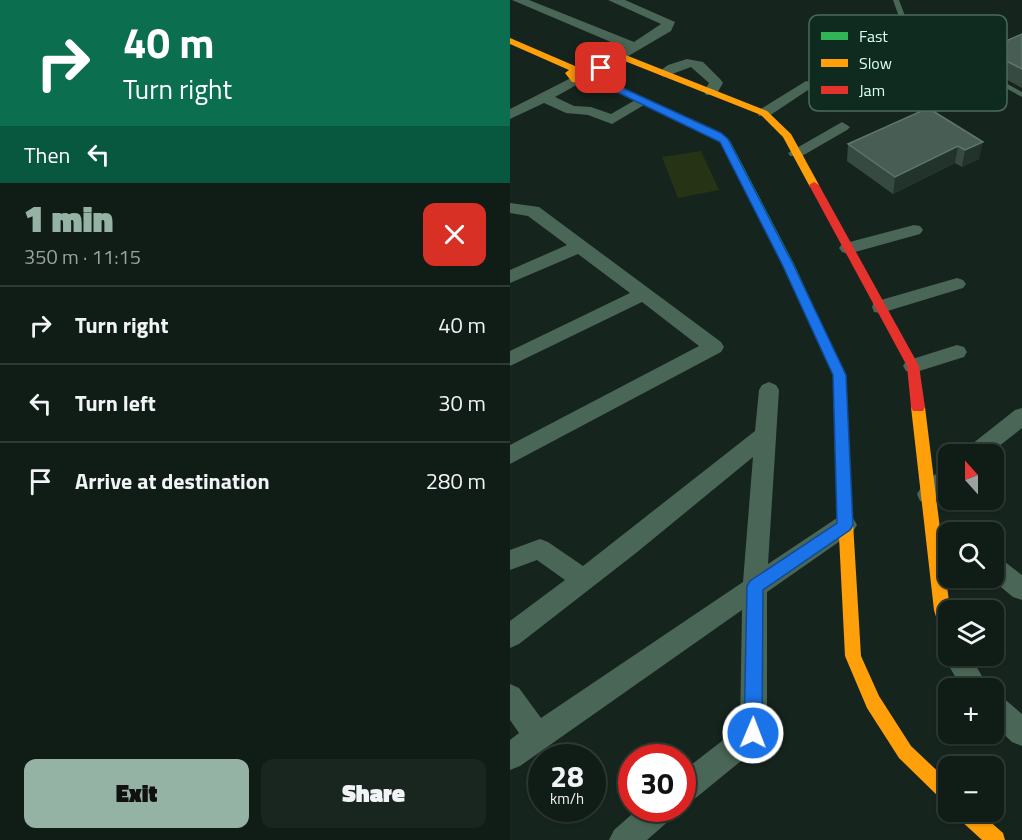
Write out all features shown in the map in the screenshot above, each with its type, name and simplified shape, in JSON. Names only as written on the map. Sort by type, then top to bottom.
[{"type":"street","points":[[519,0],[635,47]]},
{"type":"street","points":[[510,41],[575,74],[586,82],[620,56],[666,28],[668,22],[616,0]]},
{"type":"street","points":[[620,56],[764,113],[776,121],[796,153],[913,366],[941,600]]},
{"type":"street","points":[[664,73],[684,62],[698,64],[716,83],[711,92]]},
{"type":"street","points":[[510,115],[544,97],[575,74]]},
{"type":"street","points":[[599,74],[642,102],[717,135],[725,141],[788,264],[839,375],[853,656],[873,702],[905,752],[938,784]]},
{"type":"street","points":[[764,113],[806,85]]},
{"type":"street","points":[[510,94],[530,104]]},
{"type":"street","points":[[544,97],[571,110],[591,111],[612,120],[642,102]]},
{"type":"street","points":[[796,153],[842,127]]},
{"type":"street","points":[[510,208],[533,211],[714,346],[510,455]]},
{"type":"street","points":[[848,248],[914,230]]},
{"type":"street","points":[[510,277],[580,246]]},
{"type":"street","points":[[881,307],[957,284]]},
{"type":"street","points":[[510,358],[643,294]]},
{"type":"street","points":[[913,366],[957,352]]},
{"type":"street","points":[[696,780],[753,733],[755,586],[769,390]]},
{"type":"street","points":[[987,444],[1022,416]]},
{"type":"street","points":[[510,636],[765,435]]},
{"type":"street","points":[[929,505],[938,492]]},
{"type":"street","points":[[929,505],[943,522]]},
{"type":"street","points":[[510,756],[845,525]]},
{"type":"street","points":[[510,561],[540,549],[573,572],[580,582]]},
{"type":"street","points":[[1004,575],[1022,589]]},
{"type":"street","points":[[510,697],[537,736]]},
{"type":"street","points":[[1004,716],[1022,732]]},
{"type":"street","points":[[624,840],[645,822]]},
{"type":"street","points":[[977,822],[996,840]]},
{"type":"lane","points":[[896,0],[901,15]]},
{"type":"lane","points":[[1007,87],[1022,95]]},
{"type":"green space","points":[[701,151],[719,190],[678,198],[662,157]]},
{"type":"building","points":[[1022,34],[1022,69],[1007,61],[1007,40]]},
{"type":"building","points":[[921,111],[933,111],[983,142],[965,150],[958,146],[895,177],[848,144]]},
{"type":"traffic: fast","points":[[597,79],[717,135],[725,141],[788,264],[839,375],[842,456]]},
{"type":"traffic: slow","points":[[510,41],[575,69]]},
{"type":"traffic: slow","points":[[620,56],[764,113],[787,136],[814,185]]},
{"type":"traffic: slow","points":[[581,66],[596,66],[603,70],[602,75],[592,81],[575,80],[570,73],[581,66]]},
{"type":"traffic: slow","points":[[918,407],[941,600]]},
{"type":"traffic: slow","points":[[842,456],[853,656],[873,702],[905,752],[938,784]]},
{"type":"traffic: slow","points":[[977,822],[996,840]]},
{"type":"traffic: jam","points":[[814,185],[913,366],[918,407]]},
{"type":"route","points":[[601,68],[603,73],[597,80],[717,135],[725,141],[788,264],[839,375],[845,525],[755,586],[753,733]]}]
